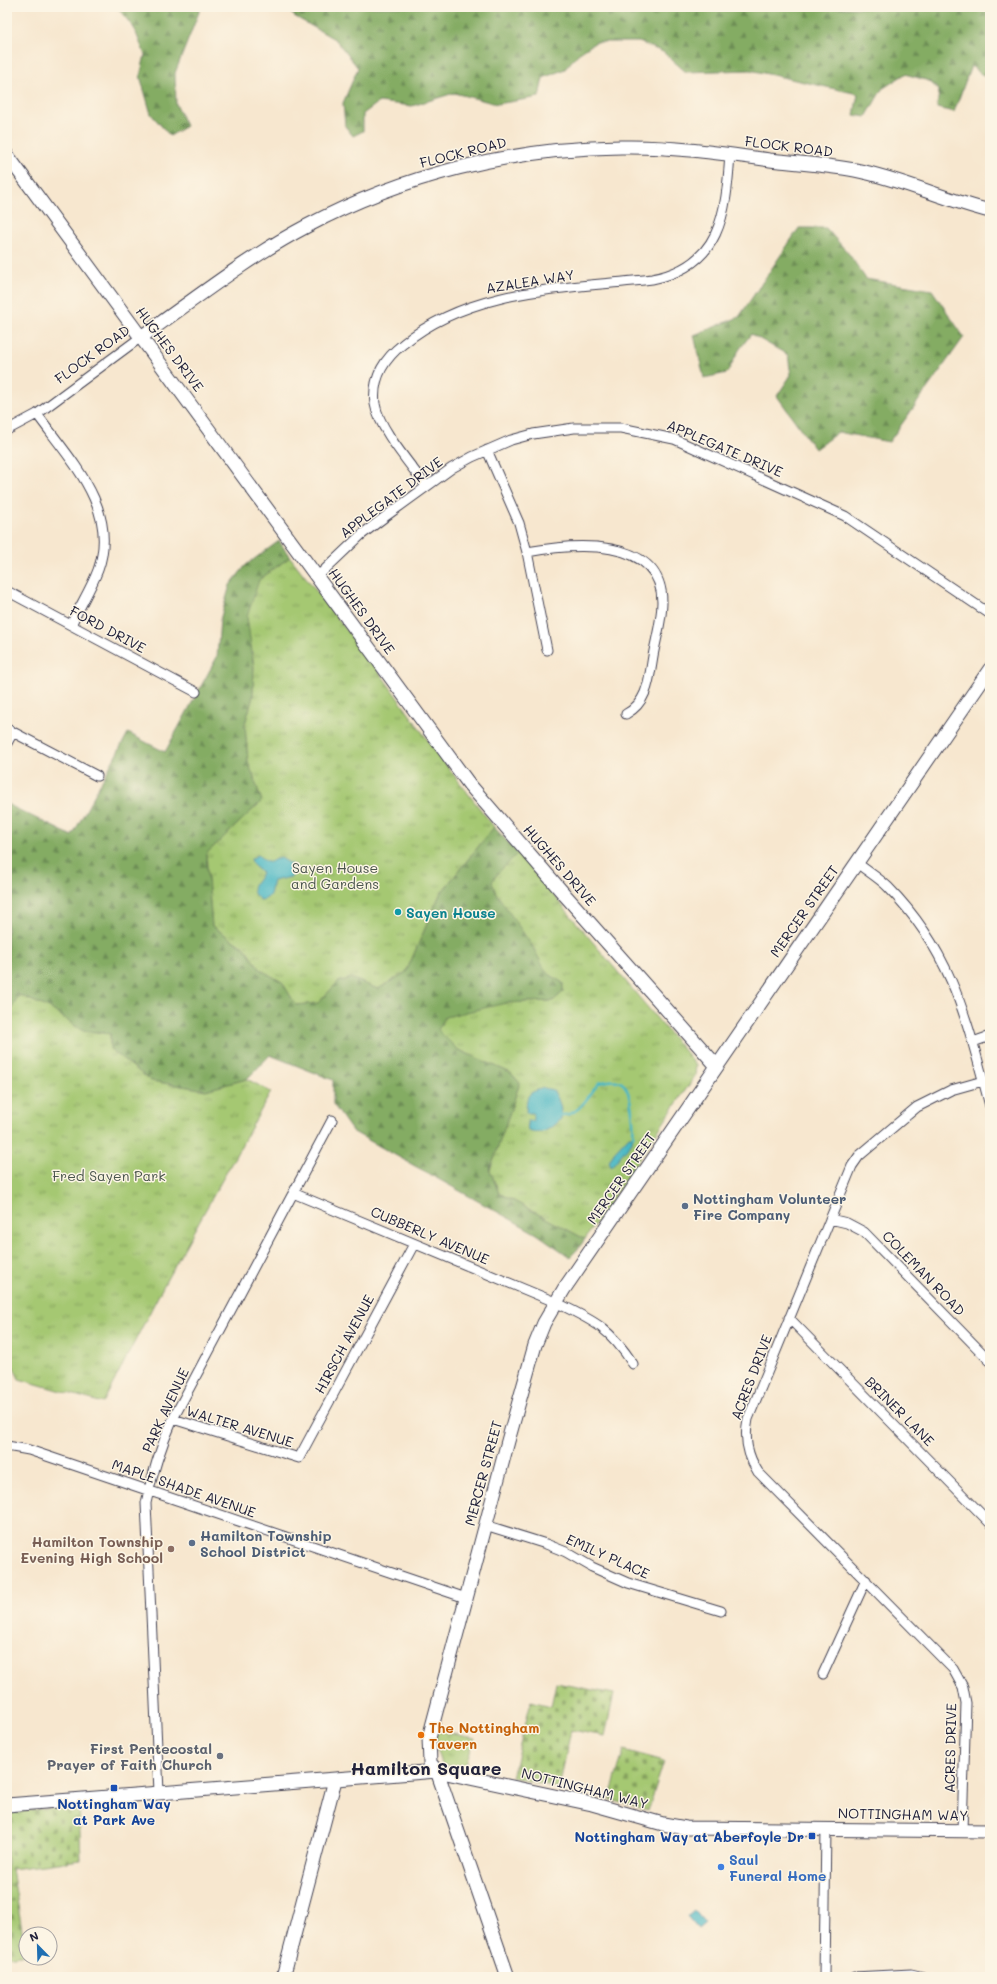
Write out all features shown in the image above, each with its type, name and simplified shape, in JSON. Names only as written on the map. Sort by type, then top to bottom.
[{"type":"street","name":"FLOCK ROAD","points":[[7,430],[37,414],[141,337],[244,264],[296,232],[370,197],[438,173],[506,158],[582,148],[648,147],[730,154],[856,170],[990,211]]},
{"type":"street","name":"HUGHES DRIVE","points":[[7,154],[469,784],[569,900],[716,1065]]},
{"type":"street","name":"AZALEA WAY","points":[[426,486],[383,426],[375,405],[375,393],[380,371],[393,352],[442,318],[480,303],[524,294],[652,279],[668,276],[689,266],[710,246],[721,224],[727,195],[730,154]]},
{"type":"street","points":[[37,414],[87,483],[97,501],[101,514],[103,542],[98,571],[71,625]]},
{"type":"street","name":"APPLEGATE DRIVE","points":[[317,577],[361,535],[426,486],[452,468],[487,450],[533,434],[574,428],[621,428],[674,439],[845,516],[990,614]]},
{"type":"street","points":[[487,450],[511,502],[528,552],[547,650]]},
{"type":"street","points":[[528,552],[574,546],[603,548],[633,556],[646,565],[653,573],[658,582],[662,602],[647,690],[637,706],[626,714]]},
{"type":"street","name":"FORD DRIVE","points":[[7,591],[196,692]]},
{"type":"street","name":"MERCER STREET","points":[[508,1977],[437,1771],[430,1763],[429,1738],[485,1525],[535,1345],[555,1302],[716,1065],[990,669]]},
{"type":"street","points":[[7,743],[10,730],[97,776]]},
{"type":"street","points":[[857,863],[887,886],[906,906],[929,938],[952,980],[973,1042],[990,1106]]},
{"type":"street","points":[[973,1042],[990,1036]]},
{"type":"street","name":"ACRES DRIVE","points":[[962,1830],[966,1703],[963,1687],[953,1669],[758,1472],[748,1452],[746,1431],[748,1419],[852,1166],[866,1148],[922,1104],[951,1090],[983,1081]]},
{"type":"street","name":"PARK AVENUE","points":[[159,1792],[146,1503],[148,1490],[163,1442],[173,1419],[332,1120]]},
{"type":"street","name":"CUBBERLY AVENUE","points":[[293,1193],[555,1302],[594,1321],[620,1345],[633,1364]]},
{"type":"street","name":"COLEMAN ROAD","points":[[830,1219],[847,1223],[864,1232],[990,1361]]},
{"type":"street","name":"HIRSCH AVENUE","points":[[299,1458],[414,1244]]},
{"type":"street","name":"BRINER LANE","points":[[789,1318],[990,1523]]},
{"type":"street","name":"WALTER AVENUE","points":[[173,1419],[299,1458]]},
{"type":"street","name":"MAPLE SHADE AVENUE","points":[[7,1446],[29,1450],[466,1598]]},
{"type":"street","name":"EMILY PLACE","points":[[485,1525],[560,1549],[628,1583],[721,1611]]},
{"type":"street","points":[[823,1674],[866,1580]]},
{"type":"street","name":"NOTTINGHAM WAY","points":[[7,1805],[437,1771],[584,1802],[663,1824],[686,1828],[826,1828],[990,1831]]},
{"type":"street","points":[[283,1977],[335,1780]]},
{"type":"street","points":[[824,1977],[826,1828]]},
{"type":"street","points":[[854,1977],[911,1974],[924,1977]]},
{"type":"green space","points":[[117,7],[201,7],[175,73],[176,104],[186,126],[170,136],[151,114],[140,76],[145,55],[134,28]]},
{"type":"green space","points":[[287,7],[990,7],[990,81],[971,66],[954,112],[937,108],[939,90],[929,81],[905,74],[882,89],[866,117],[854,115],[858,94],[750,70],[686,72],[663,52],[639,42],[596,42],[578,54],[565,69],[543,78],[539,97],[497,104],[454,93],[412,106],[379,102],[363,114],[363,131],[353,136],[345,126],[343,103],[358,68],[336,40],[294,16]]},
{"type":"green space","points":[[799,228],[826,228],[849,254],[866,279],[932,290],[964,337],[889,442],[838,432],[815,449],[777,396],[791,375],[788,355],[751,334],[739,350],[727,373],[704,378],[694,335],[739,317]]},
{"type":"green space","points":[[279,541],[290,557],[259,580],[250,647],[254,666],[253,697],[245,724],[248,761],[262,801],[206,854],[212,926],[246,949],[261,970],[282,982],[296,1005],[318,1003],[338,982],[351,978],[378,989],[406,972],[440,894],[494,827],[518,853],[497,874],[546,972],[563,983],[563,992],[553,1001],[506,1003],[457,1049],[511,1073],[520,1083],[490,1170],[499,1193],[585,1239],[570,1257],[537,1234],[352,1131],[333,1104],[333,1080],[270,1055],[247,1079],[206,1090],[151,1081],[110,1049],[110,1034],[81,1030],[51,1009],[19,995],[7,1017],[7,804],[72,836],[128,733],[165,752],[217,657],[220,620],[230,585],[246,565]]},
{"type":"green space","name":"Sayen House and Gardens","points":[[290,557],[377,669],[440,757],[494,827],[440,894],[406,972],[378,989],[351,978],[338,982],[318,1003],[296,1005],[282,982],[261,970],[246,949],[212,926],[206,854],[262,801],[248,761],[245,724],[253,697],[254,666],[247,617],[259,580]]},
{"type":"green space","points":[[518,853],[696,1065],[695,1076],[585,1239],[499,1193],[490,1170],[520,1083],[511,1073],[457,1049],[438,1030],[445,1017],[506,1003],[553,1001],[563,992],[563,983],[546,972],[533,947],[496,893],[492,882],[497,874]]},
{"type":"green space","name":"Fred Sayen Park","points":[[19,995],[51,1009],[81,1030],[110,1034],[110,1049],[151,1081],[206,1090],[247,1079],[271,1092],[166,1281],[103,1403],[19,1379],[7,1353],[7,1017]]},
{"type":"green space","points":[[556,1683],[614,1694],[605,1736],[571,1730],[559,1788],[512,1777],[531,1701],[551,1706]]},
{"type":"green space","points":[[435,1731],[475,1738],[464,1770],[441,1764],[436,1748]]},
{"type":"green space","points":[[624,1750],[664,1761],[648,1811],[609,1799]]},
{"type":"green space","points":[[79,1805],[81,1860],[12,1869],[21,1926],[18,1926],[18,1955],[7,1957],[7,1813]]},
{"type":"water","points":[[258,855],[268,862],[281,858],[296,867],[297,872],[291,877],[273,881],[269,896],[260,900],[256,896],[253,889],[262,873],[253,865],[251,859]]},
{"type":"water","points":[[544,1088],[553,1090],[555,1093],[560,1107],[561,1119],[543,1132],[528,1131],[527,1121],[533,1121],[533,1113],[526,1113],[527,1098],[534,1091]]},
{"type":"water","points":[[629,1136],[633,1136],[632,1142],[611,1167],[609,1162],[614,1152]]},
{"type":"water","points":[[694,1910],[705,1923],[698,1929],[687,1916]]},
{"type":"waterway","points":[[561,1115],[567,1115],[578,1109],[599,1083],[615,1080],[624,1085],[629,1096],[633,1120],[633,1136]]},
{"type":"place","name":"Sayen House","points":[[398,912]]},
{"type":"place","name":"Nottingham Volunteer Fire Company","points":[[685,1206]]},
{"type":"place","name":"Hamilton Township School District","points":[[192,1543]]},
{"type":"place","name":"Hamilton Township Evening High School","points":[[171,1549]]},
{"type":"place","name":"The Nottingham Tavern","points":[[421,1735]]},
{"type":"place","name":"First Pentecostal Prayer of Faith Church","points":[[220,1756]]},
{"type":"place","name":"Nottingham Way at Park Ave","points":[[114,1788]]},
{"type":"place","name":"Nottingham Way at Aberfoyle Dr","points":[[812,1836]]},
{"type":"place","name":"Saul Funeral Home","points":[[721,1867]]},
{"type":"district","name":"Hamilton Square","points":[[426,1768]]}]
